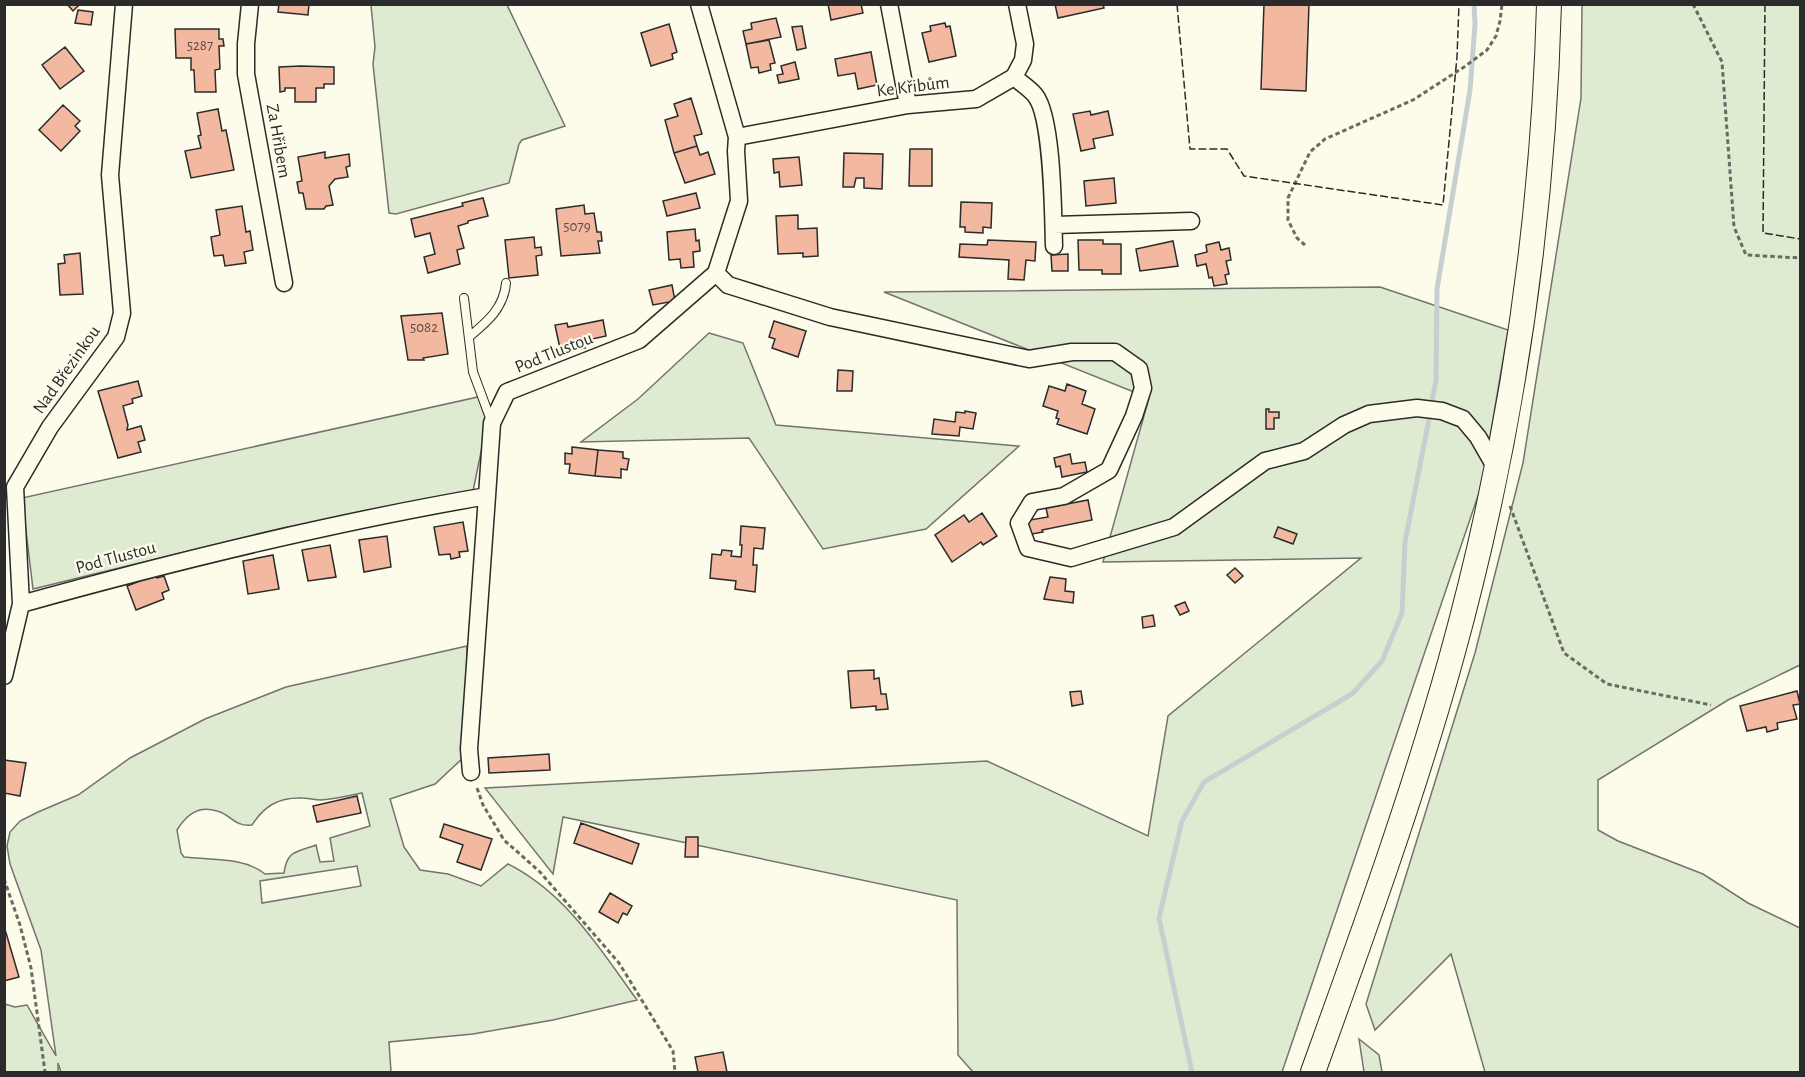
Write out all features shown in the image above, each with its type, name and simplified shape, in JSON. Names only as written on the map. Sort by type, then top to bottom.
[{"type":"main road","points":[[1313,1072],[1418,770],[1454,647],[1497,470],[1514,372],[1539,196],[1549,4]]},
{"type":"street","name":"Nad Březinkou","points":[[6,663],[21,604],[15,487],[50,427],[116,337],[122,313],[110,175],[123,4]]},
{"type":"street","name":"Za Hřibem","points":[[250,4],[246,74],[284,283]]},
{"type":"street","points":[[699,4],[737,137],[735,151],[739,201],[716,273],[728,285],[830,316],[1029,359],[1072,352],[1115,352],[1139,369],[1143,388],[1134,416],[1108,470],[1064,496],[1032,502],[1019,523],[1028,548],[1071,558],[1174,527],[1265,461],[1304,451],[1344,425],[1369,414],[1417,408],[1442,411],[1463,419],[1478,437],[1497,470]]},
{"type":"street","points":[[889,4],[908,105]]},
{"type":"street","points":[[1017,4],[1025,44],[1023,60],[1014,77],[1036,96],[1042,110],[1048,141],[1054,246]]},
{"type":"street","name":"Ke Křibům","points":[[737,137],[908,105],[976,99],[1014,77]]},
{"type":"street","points":[[1054,225],[1191,221]]},
{"type":"street","name":"Pod Tlustou","points":[[21,604],[122,576],[284,536],[487,496],[492,423],[507,392],[639,340],[716,273]]},
{"type":"street","points":[[471,772],[469,749],[487,496]]},
{"type":"lane","points":[[469,337],[494,316],[506,290],[506,283]]},
{"type":"lane","points":[[464,298],[473,372],[492,423]]},
{"type":"path","points":[[1305,245],[1297,238],[1290,226],[1288,198],[1310,152],[1325,139],[1413,100],[1487,50],[1496,36],[1502,4]]},
{"type":"path","points":[[1694,4],[1722,62],[1734,227],[1746,255],[1800,258]]},
{"type":"path","points":[[1509,502],[1564,653],[1607,684],[1712,705]]},
{"type":"path","points":[[471,772],[483,805],[504,840],[540,872],[619,963],[673,1051],[675,1072]]},
{"type":"path","points":[[4,879],[20,925],[31,968],[45,1072]]},
{"type":"green space","points":[[371,5],[507,5],[565,126],[522,140],[509,183],[396,214],[389,213],[373,64],[375,47]]},
{"type":"green space","points":[[1582,5],[1800,5],[1800,665],[1728,700],[1598,780],[1598,830],[1618,841],[1703,874],[1748,903],[1800,928],[1800,1072],[1485,1072],[1451,954],[1375,1030],[1366,1004],[1475,653],[1523,463],[1581,98]]},
{"type":"green space","points":[[1380,287],[1508,330],[1482,484],[1282,1072],[973,1072],[958,1055],[957,900],[563,817],[553,874],[485,788],[987,761],[1148,836],[1168,716],[1361,558],[1103,562],[1149,398],[884,292]]},
{"type":"green space","points":[[709,333],[743,343],[776,425],[1019,446],[926,529],[823,549],[749,438],[581,442],[638,399]]},
{"type":"green space","points":[[478,397],[487,423],[473,491],[283,528],[33,589],[22,498]]},
{"type":"green space","points":[[467,646],[465,756],[435,784],[390,799],[404,847],[420,870],[448,874],[481,886],[508,864],[529,876],[548,890],[581,924],[637,1000],[553,1020],[473,1034],[389,1042],[391,1072],[61,1072],[58,1063],[58,1072],[5,1072],[5,1004],[15,1007],[27,1005],[56,1056],[41,950],[10,864],[7,846],[10,832],[20,821],[78,795],[130,758],[205,719],[286,687]],"holes":[[[362,793],[370,826],[330,838],[334,861],[320,862],[316,845],[290,856],[284,873],[265,874],[237,862],[184,857],[181,853],[177,830],[189,816],[199,810],[210,809],[222,813],[237,823],[252,825],[267,808],[279,801],[294,798],[326,800]],[[357,866],[361,886],[262,903],[260,881]]]},
{"type":"green space","points":[[1359,1039],[1379,1055],[1382,1072],[1364,1072]]},
{"type":"building","points":[[67,4],[80,4],[73,11]]},
{"type":"building","points":[[279,4],[309,4],[308,15],[278,12]]},
{"type":"building","points":[[828,4],[861,4],[863,13],[831,20]]},
{"type":"building","points":[[1055,4],[1103,4],[1104,8],[1058,18]]},
{"type":"building","points":[[1264,4],[1309,4],[1306,91],[1261,89]]},
{"type":"building","points":[[78,10],[93,12],[91,25],[75,23]]},
{"type":"building","points":[[776,18],[781,37],[746,44],[743,31],[752,29],[751,23]]},
{"type":"building","points":[[945,23],[946,27],[950,26],[956,56],[929,62],[922,33],[931,31],[930,26]]},
{"type":"building","points":[[669,24],[677,52],[672,54],[673,59],[651,66],[641,33]]},
{"type":"building","points":[[802,26],[806,48],[797,50],[792,27]]},
{"type":"building","points":[[175,29],[219,29],[219,39],[223,39],[224,46],[219,46],[220,69],[215,70],[216,92],[195,92],[191,58],[176,58]]},
{"type":"building","points":[[769,40],[775,63],[770,64],[771,70],[759,73],[758,67],[751,68],[746,44]]},
{"type":"building","points":[[65,47],[84,71],[60,89],[42,65]]},
{"type":"building","points":[[871,52],[877,85],[858,89],[855,73],[838,76],[835,59]]},
{"type":"building","points":[[795,62],[799,79],[779,83],[777,75],[783,74],[781,66]]},
{"type":"building","points":[[279,67],[334,67],[334,84],[324,84],[324,88],[316,88],[316,102],[295,102],[295,88],[285,88],[285,91],[280,92]]},
{"type":"building","points":[[691,98],[702,134],[694,136],[697,146],[674,153],[665,120],[678,116],[674,104]]},
{"type":"building","points":[[63,105],[80,121],[75,126],[80,131],[61,151],[39,130]]},
{"type":"building","points":[[218,109],[222,131],[226,130],[234,170],[191,178],[185,151],[201,148],[197,113]]},
{"type":"building","points":[[1090,111],[1091,115],[1108,111],[1113,135],[1093,139],[1095,148],[1081,151],[1073,114]]},
{"type":"building","points":[[697,146],[700,155],[708,152],[715,174],[685,183],[674,153]]},
{"type":"building","points":[[910,149],[932,149],[932,186],[909,186]]},
{"type":"building","points":[[325,152],[325,158],[349,154],[350,166],[346,167],[348,177],[335,179],[329,186],[333,205],[326,206],[324,209],[306,209],[303,193],[299,193],[297,182],[302,181],[298,157]]},
{"type":"building","points":[[844,153],[883,154],[882,189],[864,188],[864,178],[856,178],[854,187],[843,187]]},
{"type":"building","points":[[799,157],[802,185],[780,187],[779,172],[774,173],[773,159]]},
{"type":"building","points":[[1114,178],[1116,203],[1086,206],[1084,181]]},
{"type":"building","points":[[696,193],[700,208],[667,216],[663,201]]},
{"type":"building","points":[[483,198],[488,216],[458,226],[464,248],[457,250],[460,264],[428,273],[424,257],[435,254],[430,233],[415,237],[411,219],[463,206],[462,203]]},
{"type":"building","points":[[961,202],[992,203],[991,228],[983,227],[983,233],[965,232],[965,227],[960,227]]},
{"type":"building","points":[[584,205],[585,214],[594,213],[597,232],[601,232],[602,241],[598,241],[600,253],[561,256],[556,209]]},
{"type":"building","points":[[242,206],[246,232],[250,231],[253,250],[244,252],[246,263],[225,266],[223,255],[214,256],[211,237],[220,235],[216,210]]},
{"type":"building","points":[[798,215],[798,229],[817,228],[818,256],[803,257],[803,253],[778,254],[776,216]]},
{"type":"building","points":[[695,229],[700,251],[693,252],[694,267],[681,268],[680,259],[669,260],[667,232]]},
{"type":"building","points":[[534,237],[535,248],[541,247],[542,255],[536,256],[538,275],[509,278],[505,240]]},
{"type":"building","points":[[988,240],[1036,242],[1035,261],[1026,260],[1024,280],[1008,279],[1009,260],[959,257],[960,244],[987,245]]},
{"type":"building","points":[[1078,240],[1103,240],[1103,244],[1121,244],[1121,274],[1102,274],[1102,270],[1079,270]]},
{"type":"building","points":[[1173,241],[1178,266],[1140,271],[1136,249]]},
{"type":"building","points":[[1219,242],[1221,250],[1229,248],[1231,260],[1226,261],[1229,274],[1225,275],[1227,284],[1214,286],[1212,277],[1209,278],[1206,264],[1197,266],[1195,255],[1207,252],[1206,245]]},
{"type":"building","points":[[80,253],[83,294],[60,295],[58,264],[65,263],[64,255]]},
{"type":"building","points":[[1068,254],[1068,271],[1052,271],[1051,255]]},
{"type":"building","points":[[672,285],[675,301],[653,305],[649,290]]},
{"type":"building","points":[[442,313],[448,354],[423,358],[424,360],[408,360],[401,316]]},
{"type":"building","points":[[603,320],[606,336],[583,341],[585,348],[561,353],[555,325],[567,323],[568,327]]},
{"type":"building","points":[[774,321],[806,331],[798,357],[772,348],[775,339],[769,337]]},
{"type":"building","points":[[838,370],[853,371],[852,391],[837,391]]},
{"type":"building","points":[[138,381],[142,396],[132,399],[133,403],[123,406],[128,425],[127,430],[141,426],[145,440],[138,442],[141,452],[118,458],[98,391]]},
{"type":"building","points":[[1067,384],[1086,391],[1082,404],[1095,409],[1087,434],[1057,424],[1058,411],[1043,406],[1049,386],[1065,391]]},
{"type":"building","points":[[1266,409],[1269,409],[1269,412],[1279,412],[1279,418],[1274,418],[1274,429],[1266,429]]},
{"type":"building","points":[[965,411],[976,413],[973,429],[960,427],[959,436],[932,434],[934,419],[955,422],[956,412],[965,413]]},
{"type":"building","points":[[572,447],[598,450],[595,476],[569,473],[570,464],[565,464],[565,453],[572,454]]},
{"type":"building","points":[[598,450],[623,452],[623,458],[629,459],[627,470],[621,469],[621,478],[595,476]]},
{"type":"building","points":[[1070,454],[1072,464],[1085,462],[1087,472],[1062,477],[1060,466],[1056,467],[1054,458]]},
{"type":"building","points":[[1088,500],[1092,520],[1027,535],[1024,521],[1048,517],[1046,508]]},
{"type":"building","points":[[982,513],[997,536],[983,545],[981,542],[952,562],[935,535],[964,515],[969,522]]},
{"type":"building","points":[[463,522],[468,551],[459,552],[460,557],[451,559],[450,554],[439,555],[434,527]]},
{"type":"building","points":[[741,526],[765,528],[763,549],[754,548],[753,565],[757,565],[755,592],[735,589],[736,581],[710,578],[712,554],[721,555],[722,550],[732,551],[731,556],[741,557]]},
{"type":"building","points":[[1278,527],[1297,534],[1293,544],[1274,537]]},
{"type":"building","points":[[387,536],[391,567],[364,572],[359,540]]},
{"type":"building","points":[[330,545],[336,577],[308,581],[302,550]]},
{"type":"building","points":[[273,555],[279,589],[248,594],[243,561]]},
{"type":"building","points":[[1235,568],[1243,576],[1235,583],[1227,575]]},
{"type":"building","points":[[155,575],[157,578],[164,576],[169,590],[162,593],[164,599],[136,610],[127,586]]},
{"type":"building","points":[[1050,577],[1066,579],[1065,591],[1074,592],[1073,603],[1044,599]]},
{"type":"building","points":[[1185,602],[1189,611],[1180,615],[1175,606]]},
{"type":"building","points":[[1153,615],[1155,626],[1143,628],[1142,617]]},
{"type":"building","points":[[874,670],[874,679],[879,678],[881,694],[886,694],[888,709],[876,710],[876,706],[851,708],[848,671]]},
{"type":"building","points":[[1081,691],[1083,704],[1072,706],[1070,692]]},
{"type":"building","points":[[1797,691],[1800,704],[1793,705],[1797,719],[1777,723],[1778,729],[1767,732],[1766,727],[1747,731],[1740,706]]},
{"type":"building","points":[[549,754],[550,770],[489,773],[488,758]]},
{"type":"building","points":[[4,760],[26,763],[20,796],[4,793]]},
{"type":"building","points":[[357,796],[361,813],[317,822],[313,806]]},
{"type":"building","points":[[581,823],[639,844],[632,864],[574,843]]},
{"type":"building","points":[[444,824],[492,839],[481,870],[457,862],[463,845],[440,837]]},
{"type":"building","points":[[686,837],[698,837],[698,857],[685,857]]},
{"type":"building","points":[[610,893],[632,906],[627,915],[623,913],[618,923],[599,912]]},
{"type":"building","points":[[4,926],[19,977],[4,981]]},
{"type":"building","points":[[723,1052],[727,1072],[698,1072],[695,1057]]},
{"type":"waterway","points":[[1432,400],[1436,381],[1437,289],[1470,90],[1475,24],[1474,4]]},
{"type":"waterway","points":[[1192,1072],[1159,918],[1182,821],[1204,782],[1352,694],[1382,661],[1402,613],[1405,542],[1429,419]]},
{"type":"fence","points":[[1177,4],[1190,149],[1227,149],[1244,176],[1443,205],[1457,57],[1459,4]]},
{"type":"fence","points":[[1765,4],[1763,233],[1800,239]]}]
